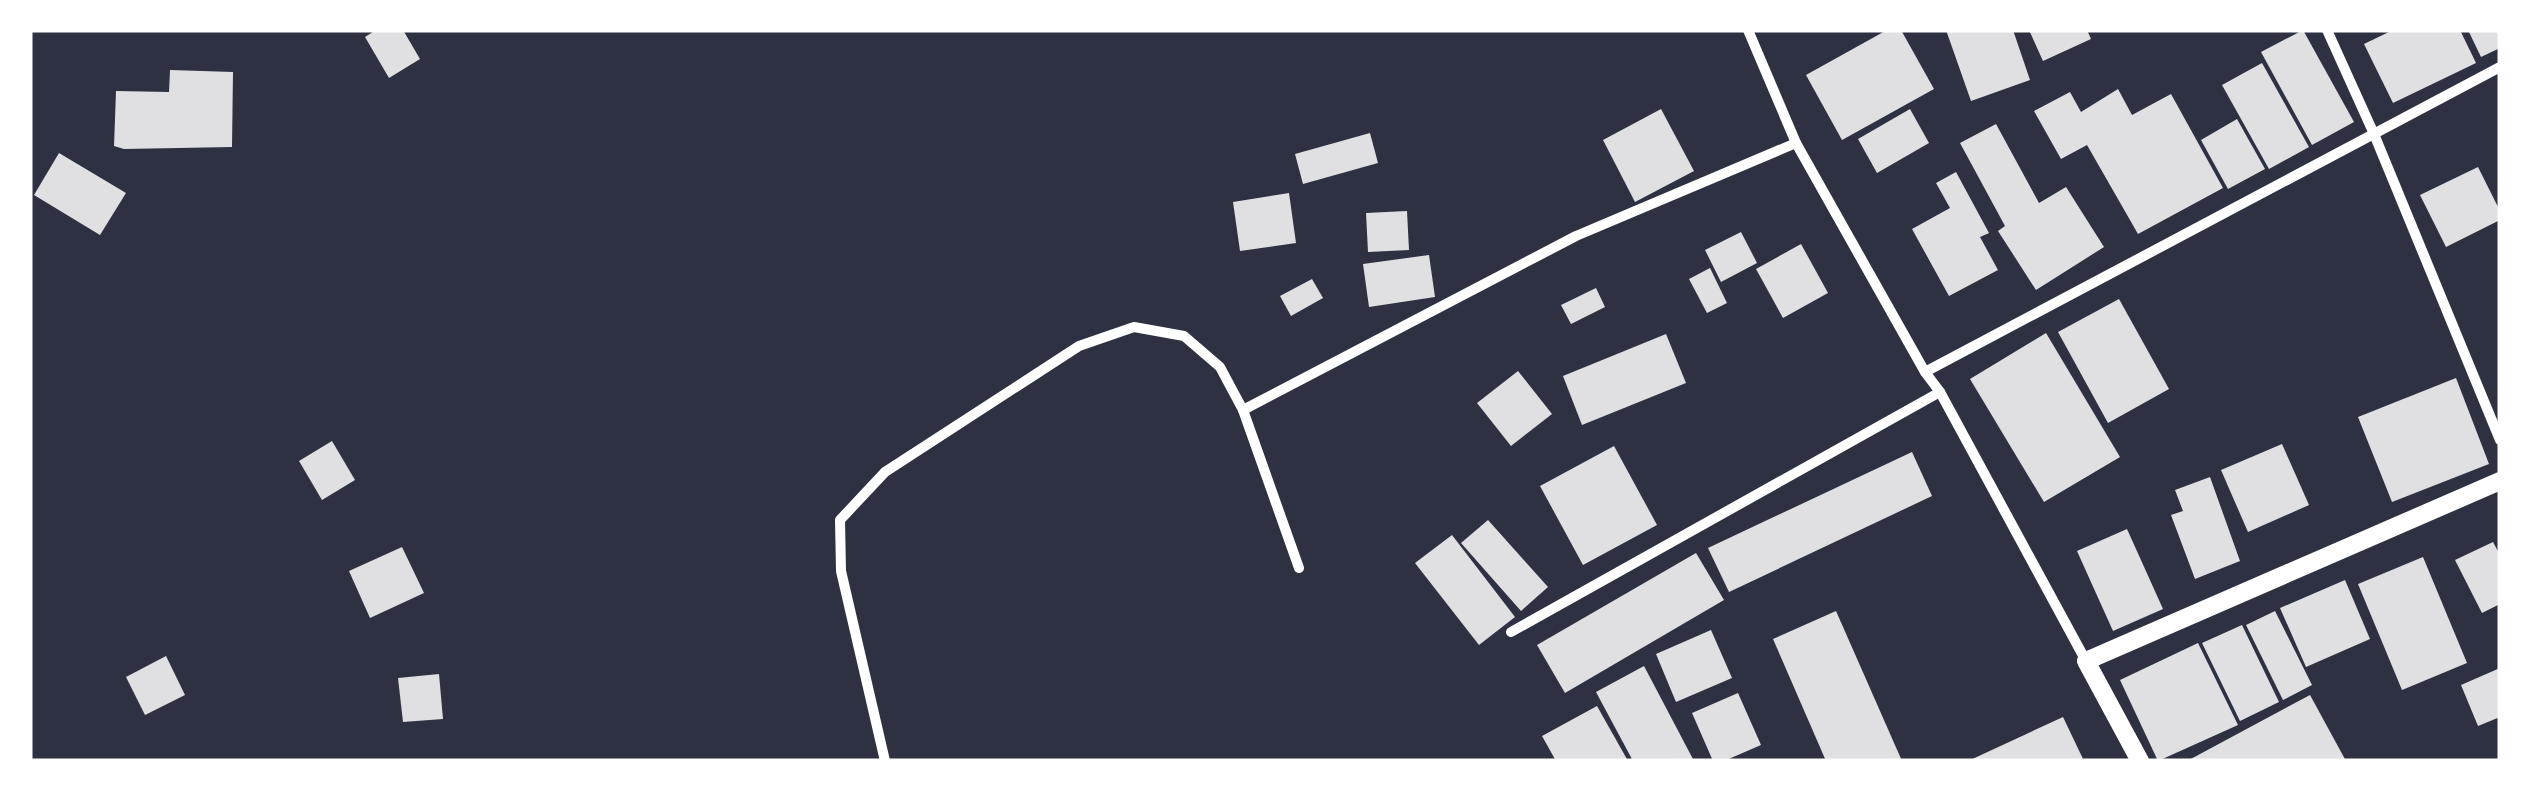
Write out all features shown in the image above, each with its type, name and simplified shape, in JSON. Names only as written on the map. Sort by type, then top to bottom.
[{"type":"street","points":[[1748,30],[1796,143],[1940,392],[2140,761]]},
{"type":"street","points":[[2327,30],[2500,440]]},
{"type":"street","points":[[1925,372],[2500,67]]},
{"type":"street","points":[[1244,410],[1576,236],[1796,143]]},
{"type":"street","points":[[885,761],[841,572],[840,520],[884,472],[1079,346],[1134,327],[1184,336],[1220,367],[1244,410],[1298,568]]},
{"type":"street","points":[[1512,632],[1940,392]]},
{"type":"street","points":[[2086,661],[2500,481]]},
{"type":"building","points":[[376,30],[403,30],[420,59],[389,78],[365,37]]},
{"type":"building","points":[[1887,30],[1901,30],[1934,89],[1842,140],[1806,75]]},
{"type":"building","points":[[1946,30],[2013,30],[2030,80],[1971,101]]},
{"type":"building","points":[[2029,30],[2087,30],[2091,39],[2043,61]]},
{"type":"building","points":[[2303,30],[2354,122],[2312,145],[2261,52]]},
{"type":"building","points":[[2393,30],[2460,30],[2476,63],[2393,103],[2364,44]]},
{"type":"building","points":[[2468,30],[2500,30],[2500,48],[2481,57]]},
{"type":"building","points":[[2262,63],[2309,147],[2269,169],[2222,85]]},
{"type":"building","points":[[170,70],[233,72],[232,147],[114,146],[116,91],[169,92]]},
{"type":"building","points":[[2118,89],[2132,115],[2171,94],[2223,188],[2138,234],[2087,145],[2061,159],[2034,111],[2070,92],[2081,112]]},
{"type":"building","points":[[1661,109],[1694,171],[1635,202],[1603,140]]},
{"type":"building","points":[[1910,109],[1929,143],[1877,173],[1858,139]]},
{"type":"building","points":[[2237,119],[2265,169],[2228,189],[2201,140]]},
{"type":"building","points":[[1996,124],[2039,203],[2066,187],[2104,247],[2036,290],[1998,231],[2005,226],[1960,143]]},
{"type":"building","points":[[1370,133],[1378,163],[1303,184],[1295,154]]},
{"type":"building","points":[[59,153],[126,193],[100,235],[34,195]]},
{"type":"building","points":[[2478,167],[2500,211],[2500,220],[2446,247],[2420,195]]},
{"type":"building","points":[[1956,172],[1989,233],[1980,237],[1998,270],[1949,296],[1912,229],[1950,208],[1936,183]]},
{"type":"building","points":[[1289,193],[1296,243],[1240,251],[1233,202]]},
{"type":"building","points":[[1407,211],[1409,250],[1368,252],[1366,213]]},
{"type":"building","points":[[1741,232],[1757,263],[1721,282],[1705,250]]},
{"type":"building","points":[[1801,244],[1828,293],[1783,318],[1756,269]]},
{"type":"building","points":[[1429,255],[1435,297],[1369,307],[1363,264]]},
{"type":"building","points":[[1710,268],[1727,303],[1707,313],[1689,279]]},
{"type":"building","points":[[1312,279],[1323,298],[1291,316],[1280,296]]},
{"type":"building","points":[[1596,288],[1605,307],[1571,324],[1561,305]]},
{"type":"building","points":[[2119,299],[2169,389],[2108,423],[2058,332]]},
{"type":"building","points":[[2046,333],[2120,457],[2044,502],[1970,379]]},
{"type":"building","points":[[1666,334],[1686,383],[1582,425],[1563,376]]},
{"type":"building","points":[[1518,371],[1552,414],[1511,446],[1477,403]]},
{"type":"building","points":[[2456,378],[2489,464],[2392,502],[2358,417]]},
{"type":"building","points":[[332,441],[355,480],[322,500],[299,461]]},
{"type":"building","points":[[2282,444],[2309,505],[2248,532],[2221,470]]},
{"type":"building","points":[[1614,446],[1657,525],[1583,565],[1540,486]]},
{"type":"building","points":[[1912,452],[1932,496],[1729,592],[1708,548]]},
{"type":"building","points":[[2210,477],[2240,561],[2195,579],[2171,515],[2183,511],[2175,490]]},
{"type":"building","points":[[1488,520],[1548,587],[1521,611],[1461,543]]},
{"type":"building","points":[[2127,529],[2163,609],[2113,631],[2077,551]]},
{"type":"building","points":[[1452,535],[1515,617],[1479,645],[1415,563]]},
{"type":"building","points":[[2493,542],[2500,555],[2500,604],[2482,613],[2455,560]]},
{"type":"building","points":[[402,547],[424,593],[370,618],[349,571]]},
{"type":"building","points":[[1696,553],[1724,600],[1565,693],[1537,645]]},
{"type":"building","points":[[2423,557],[2467,663],[2402,690],[2358,584]]},
{"type":"building","points":[[2345,580],[2370,639],[2306,667],[2280,608]]},
{"type":"building","points":[[1836,611],[1902,761],[1826,761],[1773,639]]},
{"type":"building","points":[[2275,611],[2312,685],[2283,700],[2246,625]]},
{"type":"building","points":[[2242,625],[2279,702],[2240,721],[2202,643]]},
{"type":"building","points":[[1711,630],[1732,678],[1676,702],[1656,654]]},
{"type":"building","points":[[2198,643],[2238,725],[2158,761],[2120,680]]},
{"type":"building","points":[[166,656],[185,695],[145,715],[126,677]]},
{"type":"building","points":[[1644,666],[1694,761],[1633,761],[1596,692]]},
{"type":"building","points":[[2500,668],[2500,717],[2478,726],[2461,685]]},
{"type":"building","points":[[439,674],[443,719],[403,722],[398,678]]},
{"type":"building","points":[[1738,693],[1761,745],[1724,761],[1713,761],[1692,713]]},
{"type":"building","points":[[2310,695],[2346,761],[2187,761],[2254,725]]},
{"type":"building","points":[[1597,706],[1628,761],[1556,761],[1542,736]]},
{"type":"building","points":[[2063,717],[2084,761],[1968,761]]}]
